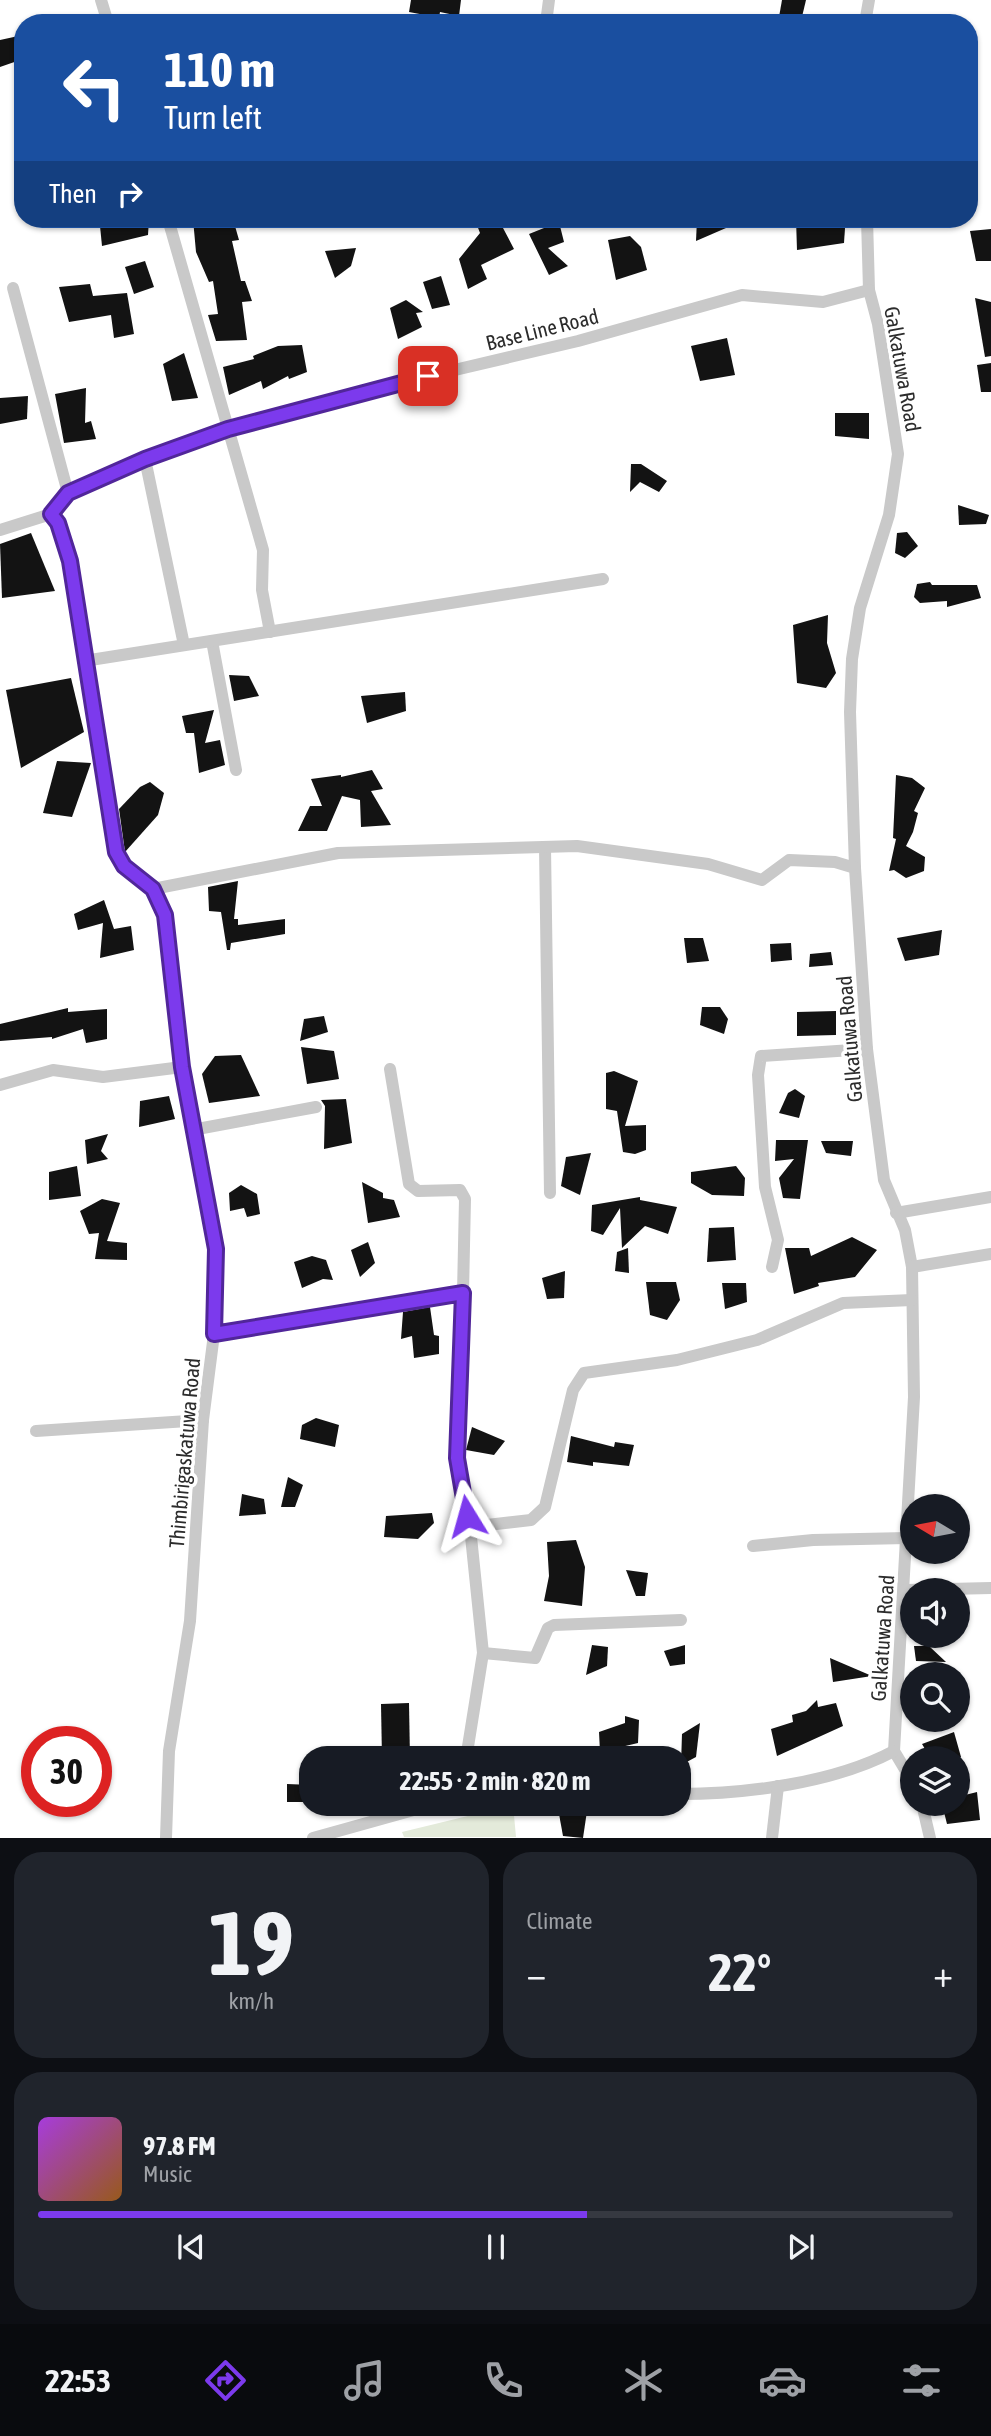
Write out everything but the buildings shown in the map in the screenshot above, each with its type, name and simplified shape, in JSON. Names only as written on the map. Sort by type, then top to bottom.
[{"type":"street","points":[[171,228],[262,550],[262,590],[270,632]]},
{"type":"street","name":"Galkatuwa Road","points":[[867,228],[869,290],[883,351],[898,454],[888,515],[860,608],[852,659],[850,712],[855,868],[867,1049],[884,1180],[905,1230],[912,1267],[914,1397],[909,1494]]},
{"type":"street","points":[[13,288],[68,493]]},
{"type":"street","name":"Base Line Road","points":[[51,514],[68,493],[145,459],[228,429],[379,388],[578,341],[742,295],[823,302],[869,290]]},
{"type":"street","points":[[145,459],[184,645]]},
{"type":"street","points":[[0,530],[51,514],[58,523],[70,561],[116,852],[124,866],[153,889],[338,853],[577,846],[708,863],[762,880],[789,860],[835,862],[855,868]]},
{"type":"street","points":[[84,661],[603,579]]},
{"type":"street","points":[[212,640],[236,770]]},
{"type":"street","points":[[545,847],[550,1193]]},
{"type":"street","name":"Thimbirigaskatuwa Road","points":[[153,889],[165,915],[182,1067],[216,1249],[214,1334],[203,1420],[190,1621],[169,1751],[166,1838]]},
{"type":"street","points":[[772,1267],[778,1240],[765,1187],[758,1075],[761,1056],[867,1049]]},
{"type":"street","points":[[0,1085],[53,1070],[103,1077],[182,1067]]},
{"type":"street","points":[[390,1069],[409,1184],[418,1191],[460,1190],[465,1199],[457,1458],[470,1527],[483,1653],[468,1746]]},
{"type":"street","points":[[192,1130],[316,1107]]},
{"type":"street","points":[[896,1213],[991,1197]]},
{"type":"street","points":[[912,1267],[991,1254]]},
{"type":"street","points":[[214,1334],[463,1293]]},
{"type":"street","points":[[470,1527],[531,1520],[545,1507],[573,1390],[584,1373],[677,1360],[757,1340],[844,1303],[912,1300]]},
{"type":"street","points":[[36,1431],[203,1420]]},
{"type":"street","points":[[753,1546],[813,1540],[900,1538]]},
{"type":"street","points":[[970,1588],[991,1588]]},
{"type":"street","points":[[483,1653],[535,1658],[548,1628],[554,1625],[681,1620]]},
{"type":"street","name":"Galkatuwa Road","points":[[894,1752],[901,1648]]},
{"type":"street","points":[[691,1793],[778,1786],[869,1765],[894,1752],[900,1762]]},
{"type":"street","points":[[772,1838],[778,1786]]},
{"type":"street","points":[[313,1838],[392,1816]]},
{"type":"street","points":[[925,1816],[930,1838]]},
{"type":"green space","points":[[468,1816],[514,1816],[516,1837],[404,1837],[402,1832]]},
{"type":"route","points":[[428,376],[228,429],[145,459],[68,493],[51,514],[58,523],[70,561],[116,852],[124,866],[153,889],[165,915],[182,1067],[216,1249],[214,1334],[463,1293],[457,1458],[467,1516]]}]
